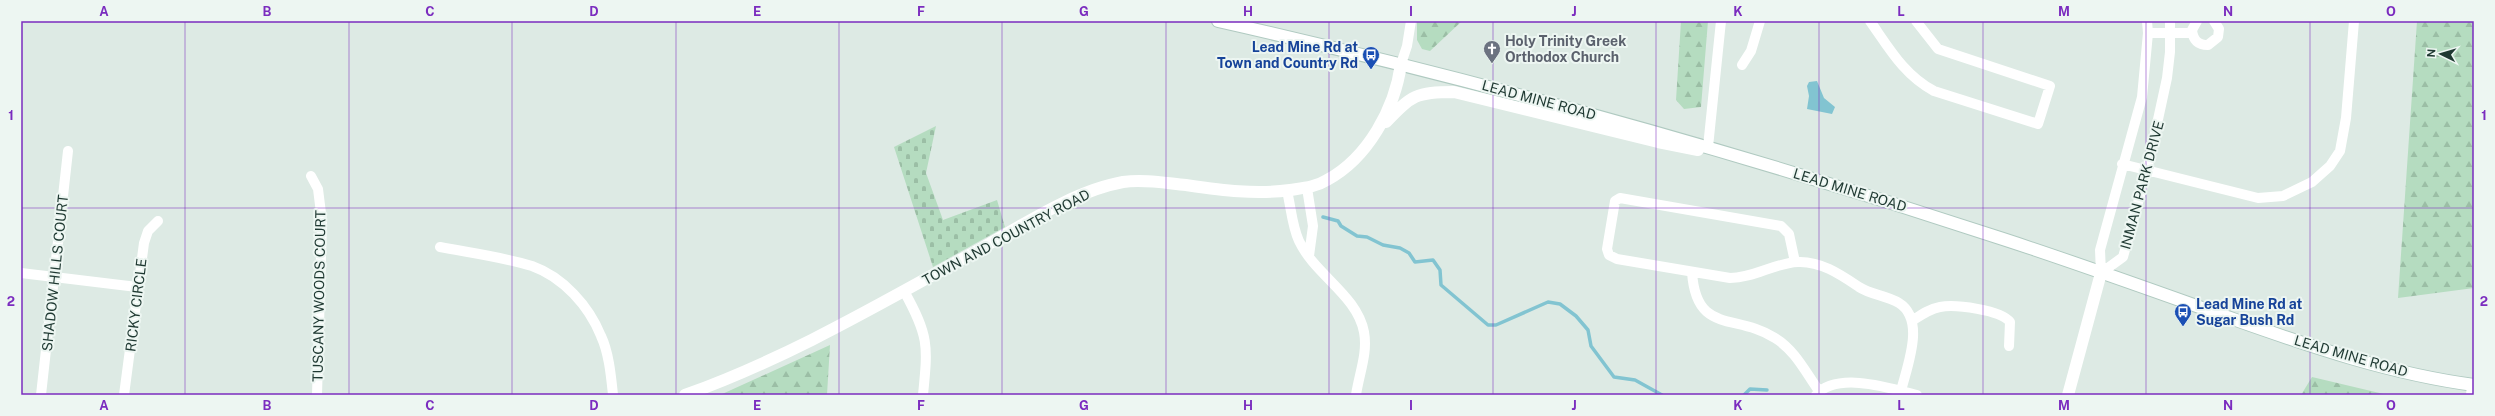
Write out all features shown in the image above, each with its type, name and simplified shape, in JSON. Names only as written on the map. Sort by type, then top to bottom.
[{"type":"street","name":"LEAD MINE ROAD","points":[[1218,21],[1539,98],[1708,147],[2007,240],[2328,351],[2473,389]]},
{"type":"street","points":[[1401,64],[1407,46],[1411,21]]},
{"type":"street","points":[[1708,147],[1721,21]]},
{"type":"street","points":[[1742,65],[1751,51],[1760,21]]},
{"type":"street","points":[[1870,21],[1901,65],[1924,86],[1934,91],[2038,124],[2050,86],[1938,49],[1916,21]]},
{"type":"street","name":"INMAN PARK DRIVE","points":[[2101,273],[2100,250],[2122,164],[2142,97],[2148,33],[2147,21]]},
{"type":"street","name":"INMAN PARK DRIVE","points":[[2101,273],[2123,257],[2147,170],[2167,78],[2171,33],[2170,21]]},
{"type":"street","points":[[2197,21],[2193,26],[2192,33],[2198,43],[2204,45],[2212,44],[2219,33],[2214,21]]},
{"type":"street","points":[[2122,164],[2258,198],[2283,196],[2312,182],[2330,166],[2340,151],[2346,118],[2354,21]]},
{"type":"street","points":[[2148,33],[2192,33]]},
{"type":"street","name":"TOWN AND COUNTRY ROAD","points":[[685,395],[804,345],[1083,194],[1110,185],[1139,181],[1245,192],[1287,191],[1306,188],[1327,180],[1354,160],[1368,142],[1392,102],[1401,64]]},
{"type":"street","points":[[1368,142],[1408,100],[1427,92],[1454,92],[1658,142],[1743,158]]},
{"type":"street","name":"SHADOW HILLS COURT","points":[[41,395],[68,151]]},
{"type":"street","name":"TUSCANY WOODS COURT","points":[[311,176],[318,189],[322,221],[317,395]]},
{"type":"street","points":[[1306,188],[1312,226],[1309,256]]},
{"type":"street","points":[[1287,191],[1299,241],[1324,276],[1354,307],[1361,319],[1365,349],[1356,395]]},
{"type":"street","points":[[1795,262],[1789,234],[1781,226],[1620,198],[1615,200],[1607,248],[1609,255],[1617,259],[1692,272],[1742,278],[1795,262],[1813,263],[1826,267],[1863,289],[1899,303],[1908,311],[1912,321],[1912,343],[1901,391]]},
{"type":"street","name":"RICKY CIRCLE","points":[[124,395],[137,287],[144,243],[148,231],[158,221]]},
{"type":"street","points":[[440,247],[503,258],[534,267],[556,278],[588,312],[602,336],[613,395]]},
{"type":"street","points":[[1692,272],[1693,290],[1700,305],[1710,315],[1724,322],[1745,325],[1762,330],[1777,338],[1799,361],[1817,393],[1844,383],[1858,383],[1917,395]]},
{"type":"street","points":[[21,273],[137,287]]},
{"type":"street","points":[[2068,395],[2101,273]]},
{"type":"street","points":[[904,291],[919,318],[925,336],[927,351],[923,395]]},
{"type":"street","points":[[1912,321],[1928,311],[1940,307],[1957,307],[1999,313],[2010,322],[2009,346]]},
{"type":"green space","points":[[1417,21],[1462,21],[1430,51],[1422,49],[1417,40]]},
{"type":"green space","points":[[1681,21],[1708,21],[1701,107],[1684,109],[1676,100]]},
{"type":"green space","points":[[2417,21],[2474,21],[2474,288],[2398,298]]},
{"type":"green space","points":[[936,126],[926,173],[943,220],[997,200],[1005,227],[933,267],[894,147]]},
{"type":"green space","points":[[830,345],[827,395],[720,395]]},
{"type":"green space","points":[[2312,377],[2388,395],[2301,395]]},
{"type":"water","points":[[1817,81],[1824,98],[1835,107],[1832,114],[1807,109],[1809,96],[1807,86],[1809,82]]},
{"type":"waterway","points":[[1323,217],[1338,221],[1341,226],[1357,236],[1367,237],[1383,245],[1400,248],[1409,253],[1415,262],[1433,260],[1440,270],[1441,285],[1488,325],[1496,325],[1548,302],[1560,304],[1576,316],[1588,330],[1591,346],[1614,377],[1635,380],[1662,395]]},
{"type":"waterway","points":[[1744,395],[1750,389],[1767,390]]},
{"type":"place","name":"Holy Trinity Greek Orthodox Church","points":[[1492,64]]},
{"type":"place","name":"Lead Mine Rd at Town and Country Rd","points":[[1371,70]]},
{"type":"place","name":"Lead Mine Rd at Sugar Bush Rd","points":[[2183,327]]}]
